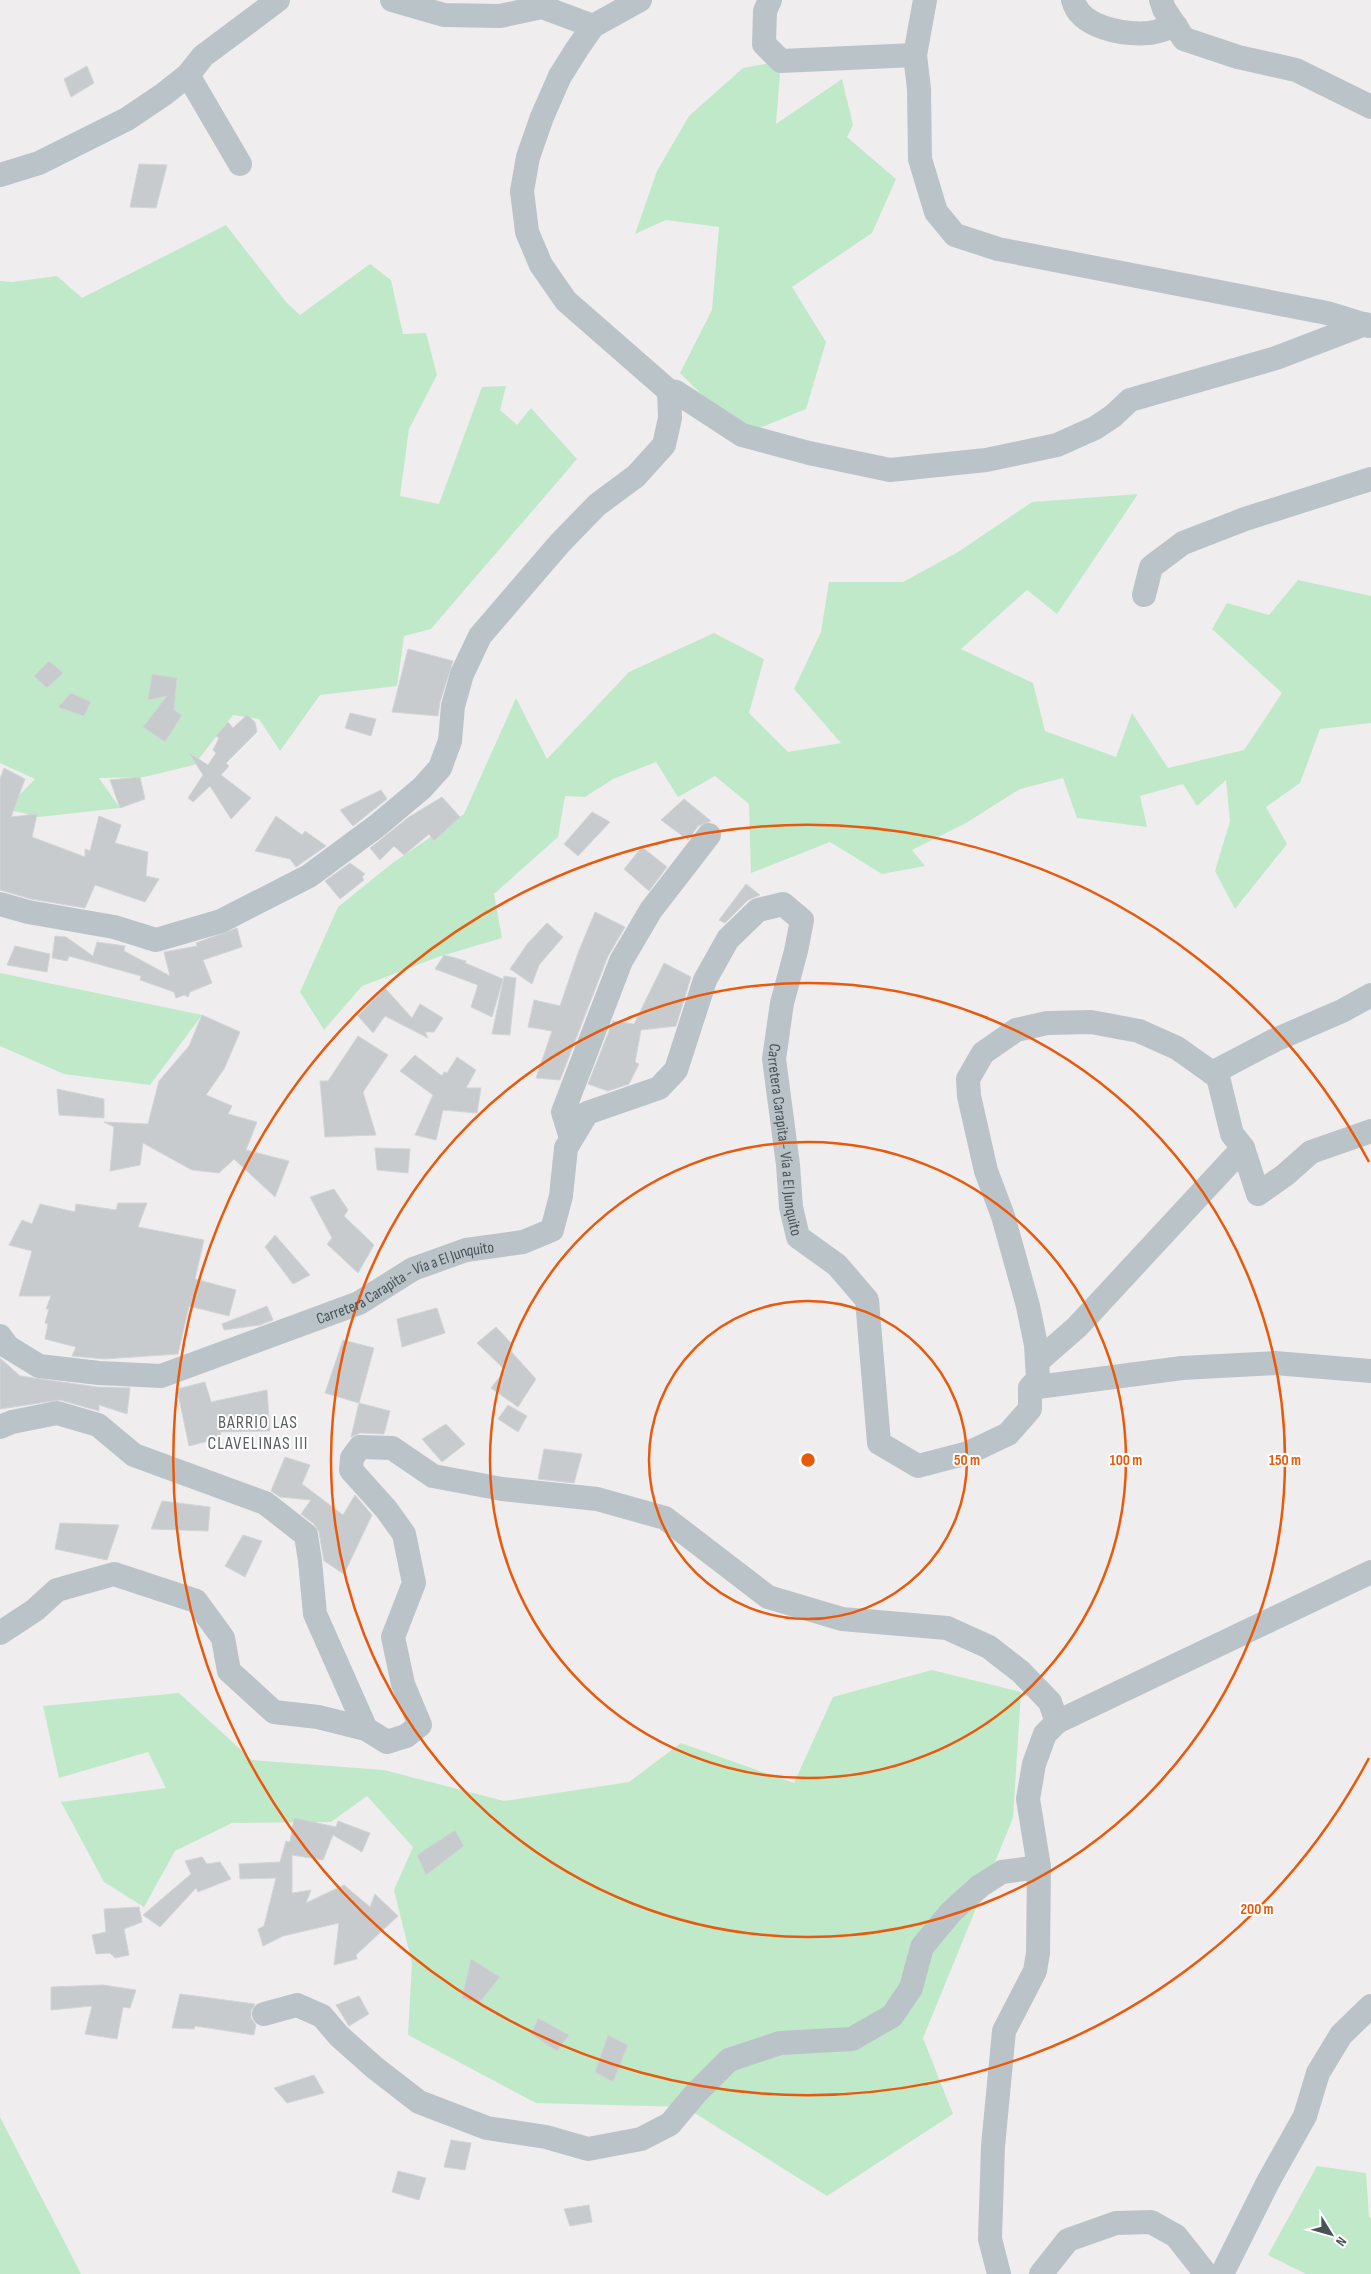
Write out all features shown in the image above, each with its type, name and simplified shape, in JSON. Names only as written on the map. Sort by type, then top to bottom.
[{"type":"street","points":[[0,175],[40,163],[127,119],[188,75],[203,56],[278,0]]},
{"type":"street","points":[[392,0],[444,14],[500,16],[542,7],[593,26]]},
{"type":"street","points":[[640,0],[593,26],[560,76],[542,117],[528,157],[522,191],[526,232],[541,265],[566,301],[669,391],[676,392],[742,435],[809,453],[890,470],[986,460],[1056,445],[1095,428],[1113,416],[1130,400],[1276,358],[1368,326]]},
{"type":"street","points":[[770,0],[765,11],[764,44],[781,61],[915,55]]},
{"type":"street","points":[[925,0],[915,55],[919,88],[920,160],[936,212],[955,235],[998,249],[1327,313],[1368,326]]},
{"type":"street","points":[[1073,0],[1084,18],[1118,31],[1149,33],[1176,26]]},
{"type":"street","points":[[1161,0],[1164,9],[1184,39],[1238,57],[1296,70],[1371,107]]},
{"type":"street","points":[[188,75],[240,164]]},
{"type":"street","points":[[0,904],[28,912],[114,927],[156,940],[222,921],[309,876],[378,825],[422,788],[440,768],[450,741],[454,706],[462,674],[480,636],[560,543],[596,505],[636,476],[664,446],[670,418],[669,391]]},
{"type":"street","points":[[1144,595],[1151,567],[1182,543],[1245,519],[1371,479]]},
{"type":"street","points":[[571,1138],[563,1112],[621,961],[651,910],[709,835]]},
{"type":"street","name":"Carretera Carapita - Vía a El Junquito","points":[[0,1336],[8,1348],[40,1366],[99,1373],[161,1376],[359,1303],[413,1269],[466,1250],[523,1242],[552,1230],[561,1196],[566,1148],[587,1113],[659,1088],[676,1070],[704,980],[728,939],[758,910],[783,904],[802,920],[782,1003],[774,1059],[788,1165],[791,1207],[798,1237],[836,1265],[867,1300],[879,1443],[918,1466],[968,1453],[1008,1434],[1030,1409],[1030,1388],[1038,1379],[1036,1345],[1016,1260],[1003,1216],[986,1171],[969,1096],[968,1079],[983,1053],[1016,1030],[1047,1023],[1091,1022],[1139,1031],[1177,1048],[1218,1077],[1232,1134],[1243,1148],[1258,1194],[1285,1175],[1311,1152],[1371,1131]]},
{"type":"street","points":[[1212,1073],[1275,1040],[1342,1011],[1371,995]]},
{"type":"street","points":[[1037,1362],[1077,1327],[1243,1148]]},
{"type":"street","points":[[1030,1388],[1182,1368],[1275,1363],[1371,1371]]},
{"type":"street","points":[[0,1427],[12,1422],[56,1413],[98,1425],[134,1455],[265,1503],[306,1535],[315,1614],[366,1729]]},
{"type":"street","points":[[0,1633],[35,1610],[57,1590],[114,1574],[196,1601],[223,1638],[229,1671],[274,1712],[318,1717],[366,1729],[387,1742],[406,1736],[420,1725],[403,1684],[393,1637],[414,1583],[404,1534],[386,1509],[351,1470],[352,1458],[360,1447],[392,1448],[433,1476],[502,1489],[597,1499],[665,1518],[768,1597],[842,1619],[947,1628],[989,1647],[1021,1672],[1050,1702],[1057,1722]]},
{"type":"street","points":[[999,2274],[990,2239],[994,2146],[1004,2032],[1035,1971],[1038,1953],[1038,1867],[1028,1799],[1034,1764],[1044,1734],[1057,1722],[1371,1572]]},
{"type":"street","points":[[264,2014],[297,2005],[322,2016],[339,2036],[375,2068],[419,2102],[487,2128],[546,2137],[588,2149],[641,2139],[670,2124],[696,2093],[729,2060],[780,2043],[852,2039],[892,2016],[911,1988],[922,1947],[951,1912],[980,1886],[1002,1872],[1038,1867]]},
{"type":"street","points":[[1222,2274],[1268,2182],[1305,2116],[1318,2073],[1341,2035],[1371,2006]]},
{"type":"street","points":[[1042,2274],[1068,2240],[1116,2223],[1151,2222],[1176,2236],[1206,2274]]},
{"type":"green space","points":[[781,61],[776,124],[842,79],[853,125],[847,137],[896,179],[872,233],[792,287],[826,342],[806,409],[742,435],[680,373],[712,310],[719,227],[666,220],[635,234],[657,171],[689,116],[743,68]]},
{"type":"green space","points":[[226,225],[286,302],[300,315],[370,264],[391,280],[403,334],[426,333],[437,375],[409,429],[400,496],[439,504],[482,387],[506,386],[500,410],[517,425],[531,408],[577,459],[431,629],[404,636],[397,686],[320,695],[280,751],[259,719],[233,715],[194,765],[144,777],[99,778],[120,808],[39,817],[6,809],[35,779],[0,763],[0,281],[12,282],[57,276],[82,298]]},
{"type":"green space","points":[[1138,494],[1057,614],[1027,590],[961,649],[1033,683],[1045,731],[1116,757],[1132,713],[1168,768],[1244,750],[1282,693],[1212,629],[1227,603],[1269,615],[1298,580],[1371,596],[1371,723],[1320,729],[1300,783],[1266,807],[1287,844],[1235,909],[1215,871],[1230,821],[1226,780],[1197,806],[1183,784],[1140,796],[1147,827],[1077,818],[1063,778],[1020,789],[966,823],[912,850],[925,866],[882,874],[830,842],[751,873],[749,804],[715,776],[678,797],[656,762],[613,779],[585,797],[565,796],[558,837],[494,894],[502,938],[438,957],[362,986],[324,1030],[300,992],[338,907],[390,865],[464,814],[516,698],[547,759],[629,672],[714,633],[764,659],[749,713],[788,752],[841,743],[794,689],[821,632],[829,582],[903,582],[958,552],[1032,502]]},
{"type":"green space","points":[[0,973],[202,1015],[150,1085],[64,1074],[0,1046]]},
{"type":"green space","points":[[932,1670],[1021,1692],[1013,1818],[923,2038],[953,2114],[827,2196],[685,2107],[536,2103],[408,2035],[412,1963],[394,1890],[413,1847],[367,1796],[331,1822],[232,1823],[175,1851],[144,1907],[104,1882],[61,1802],[166,1788],[148,1752],[59,1778],[43,1706],[179,1693],[252,1760],[384,1770],[504,1801],[629,1782],[681,1743],[794,1783],[833,1697]]},
{"type":"green space","points":[[0,2117],[81,2274],[0,2274]]},
{"type":"green space","points":[[1317,2166],[1366,2173],[1369,2217],[1371,2218],[1371,2274],[1306,2274],[1268,2255]]},
{"type":"building","points":[[87,66],[94,83],[71,97],[64,79]]},
{"type":"building","points":[[139,164],[167,165],[156,208],[130,207]]},
{"type":"building","points":[[408,649],[453,661],[440,702],[438,716],[392,712]]},
{"type":"building","points":[[49,661],[63,673],[47,688],[34,676]]},
{"type":"building","points":[[152,674],[177,678],[174,710],[182,715],[165,742],[143,727],[167,696],[148,700]]},
{"type":"building","points":[[71,693],[91,702],[84,716],[58,707]]},
{"type":"building","points":[[350,713],[376,719],[371,736],[345,728]]},
{"type":"building","points":[[247,715],[255,722],[257,732],[226,763],[229,766],[221,775],[251,798],[231,819],[210,786],[193,802],[188,798],[203,775],[189,753],[208,765],[216,753],[213,750],[219,738],[216,736],[228,722],[233,728]]},
{"type":"building","points":[[4,768],[25,779],[11,817],[37,814],[32,837],[85,857],[85,849],[90,851],[99,816],[121,825],[115,843],[148,852],[146,876],[159,879],[145,902],[95,885],[85,908],[31,899],[0,890],[0,779]]},
{"type":"building","points":[[140,777],[145,799],[120,808],[110,780]]},
{"type":"building","points":[[381,790],[387,799],[353,826],[340,810]]},
{"type":"building","points":[[442,797],[460,817],[434,841],[429,834],[404,855],[394,846],[380,860],[370,848],[409,817]]},
{"type":"building","points":[[684,799],[711,821],[698,826],[688,840],[661,820]]},
{"type":"building","points":[[592,812],[610,822],[578,856],[564,844]]},
{"type":"building","points":[[276,816],[302,835],[305,831],[326,846],[296,867],[290,859],[255,851]]},
{"type":"building","points":[[642,847],[667,867],[649,891],[624,869]]},
{"type":"building","points":[[350,863],[365,874],[362,877],[364,880],[340,899],[325,881]]},
{"type":"building","points":[[746,884],[760,895],[748,900],[725,923],[719,920]]},
{"type":"building","points":[[595,912],[625,927],[608,956],[560,1080],[536,1078],[552,1031],[528,1027],[534,1000],[560,1006],[578,953]]},
{"type":"building","points":[[547,923],[563,937],[539,965],[532,984],[510,969],[528,943]]},
{"type":"building","points":[[237,928],[242,947],[203,960],[212,983],[190,992],[188,997],[184,995],[176,998],[174,992],[140,980],[141,976],[69,956],[67,961],[52,958],[55,936],[66,937],[93,956],[97,942],[125,946],[124,951],[170,976],[164,952],[197,946],[196,943]]},
{"type":"building","points":[[15,946],[50,954],[47,972],[7,965]]},
{"type":"building","points":[[444,955],[466,961],[465,963],[503,979],[492,1017],[471,1007],[478,985],[435,969]]},
{"type":"building","points":[[664,963],[691,977],[676,1026],[641,1030],[635,1062],[639,1064],[629,1084],[608,1091],[588,1084],[613,1021],[634,1024]]},
{"type":"building","points":[[504,976],[516,978],[510,1035],[492,1034]]},
{"type":"building","points":[[385,988],[412,1018],[420,1004],[443,1018],[434,1032],[425,1032],[428,1038],[385,1016],[373,1033],[358,1016]]},
{"type":"building","points":[[202,1015],[240,1032],[224,1069],[206,1095],[232,1106],[228,1114],[257,1122],[246,1150],[289,1161],[275,1197],[234,1159],[219,1173],[192,1170],[143,1143],[140,1165],[110,1171],[114,1127],[104,1122],[148,1124],[159,1081],[189,1046]]},
{"type":"building","points":[[358,1036],[388,1055],[363,1092],[376,1135],[325,1137],[320,1081],[328,1081]]},
{"type":"building","points":[[415,1055],[442,1076],[444,1072],[447,1073],[457,1057],[476,1070],[466,1088],[481,1088],[477,1113],[443,1110],[436,1140],[415,1135],[433,1095],[400,1071]]},
{"type":"building","points":[[57,1089],[104,1099],[104,1118],[59,1115]]},
{"type":"building","points":[[375,1148],[410,1149],[408,1173],[377,1170]]},
{"type":"building","points":[[334,1189],[348,1210],[344,1216],[374,1245],[358,1273],[327,1244],[332,1238],[310,1197]]},
{"type":"building","points":[[118,1203],[147,1203],[138,1227],[204,1240],[195,1279],[236,1290],[229,1316],[189,1306],[178,1354],[104,1359],[72,1356],[76,1347],[45,1339],[48,1324],[45,1323],[49,1309],[46,1309],[51,1296],[19,1296],[32,1251],[9,1245],[22,1220],[32,1224],[40,1204],[75,1212],[76,1204],[116,1210]]},
{"type":"building","points":[[275,1235],[310,1275],[293,1284],[265,1247]]},
{"type":"building","points":[[267,1306],[273,1320],[260,1325],[224,1330],[222,1324]]},
{"type":"building","points":[[437,1308],[445,1333],[402,1347],[397,1319]]},
{"type":"building","points":[[496,1327],[511,1343],[508,1348],[536,1379],[518,1407],[491,1388],[505,1370],[477,1343]]},
{"type":"building","points":[[343,1340],[374,1348],[359,1403],[325,1393]]},
{"type":"building","points":[[0,1358],[20,1376],[97,1387],[130,1388],[127,1414],[99,1405],[99,1411],[60,1400],[0,1409]]},
{"type":"building","points":[[205,1382],[211,1402],[267,1390],[270,1431],[220,1432],[221,1438],[189,1446],[177,1389]]},
{"type":"building","points":[[359,1403],[390,1411],[384,1434],[360,1433],[351,1437]]},
{"type":"building","points":[[508,1405],[527,1416],[518,1432],[498,1419]]},
{"type":"building","points":[[446,1424],[465,1444],[442,1462],[422,1439]]},
{"type":"building","points":[[544,1449],[582,1454],[574,1483],[538,1479]]},
{"type":"building","points":[[285,1457],[310,1465],[302,1484],[343,1515],[355,1495],[372,1515],[344,1574],[324,1561],[319,1532],[314,1524],[301,1514],[311,1500],[280,1497],[271,1491]]},
{"type":"building","points":[[162,1501],[210,1507],[208,1531],[151,1529]]},
{"type":"building","points":[[60,1523],[119,1525],[107,1560],[55,1549]]},
{"type":"building","points":[[243,1535],[262,1541],[245,1577],[225,1566]]},
{"type":"building","points":[[294,1818],[336,1827],[338,1821],[370,1833],[362,1852],[333,1835],[323,1860],[292,1855],[292,1893],[311,1890],[306,1903],[344,1885],[370,1907],[375,1894],[398,1916],[356,1955],[357,1959],[334,1965],[339,1923],[283,1936],[263,1946],[258,1929],[264,1926],[276,1878],[240,1879],[239,1864],[280,1862],[286,1841],[290,1842]]},
{"type":"building","points":[[455,1830],[464,1846],[426,1875],[417,1855]]},
{"type":"building","points":[[202,1857],[207,1864],[220,1862],[231,1879],[198,1892],[196,1888],[160,1927],[143,1915],[191,1874],[185,1861]]},
{"type":"building","points":[[139,1907],[142,1922],[124,1929],[129,1955],[115,1958],[110,1953],[96,1954],[92,1935],[106,1932],[104,1909]]},
{"type":"building","points":[[471,1959],[500,1977],[479,2003],[462,1998]]},
{"type":"building","points":[[103,1985],[136,1990],[130,2008],[123,2007],[117,2039],[85,2034],[92,2006],[51,2010],[51,1987]]},
{"type":"building","points":[[180,1994],[255,2004],[251,2011],[251,2018],[256,2025],[254,2035],[195,2026],[194,2029],[172,2028]]},
{"type":"building","points":[[359,1996],[369,2014],[349,2026],[336,2005]]},
{"type":"building","points":[[538,2018],[569,2035],[557,2051],[531,2034]]},
{"type":"building","points":[[608,2035],[628,2045],[613,2082],[595,2072]]},
{"type":"building","points":[[314,2075],[324,2093],[287,2103],[274,2088]]},
{"type":"building","points":[[451,2140],[471,2143],[465,2170],[444,2167]]},
{"type":"building","points":[[398,2171],[426,2178],[419,2200],[392,2192]]},
{"type":"building","points":[[589,2205],[592,2222],[570,2226],[564,2209]]},
{"type":"district","name":"BARRIO LAS CLAVELINAS III","points":[[258,1432]]}]
